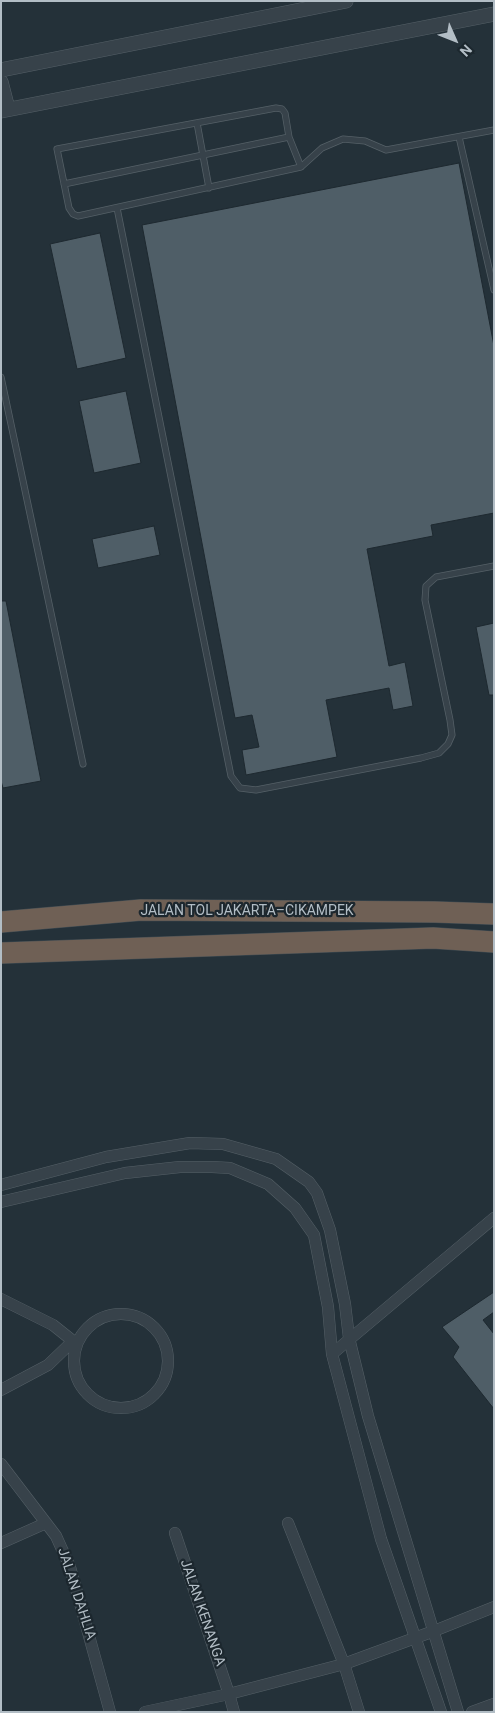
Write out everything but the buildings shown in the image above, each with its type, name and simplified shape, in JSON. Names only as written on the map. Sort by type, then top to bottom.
[{"type":"highway","name":"JALAN TOL JAKARTA–CIKAMPEK","points":[[1,922],[141,910],[494,914]]},
{"type":"highway","points":[[1,953],[433,938],[494,942]]},
{"type":"highway","points":[[1,967],[149,948]]},
{"type":"street","points":[[1,70],[346,1]]},
{"type":"street","points":[[1,82],[5,110],[494,14]]},
{"type":"street","points":[[1,1185],[106,1157],[190,1143],[223,1144],[276,1159],[309,1182],[318,1193],[330,1230],[350,1338],[368,1416],[458,1712]]},
{"type":"street","points":[[1,1202],[125,1173],[180,1167],[230,1168],[268,1184],[295,1208],[314,1235],[328,1307],[332,1354],[381,1539],[441,1712]]},
{"type":"street","points":[[332,1354],[494,1218]]},
{"type":"street","points":[[1,1299],[53,1325],[75,1340]]},
{"type":"street","points":[[1,1390],[48,1365],[90,1325],[106,1315],[124,1313],[143,1318],[157,1329],[167,1345],[169,1364],[164,1382],[153,1397],[136,1406],[118,1409],[100,1404],[85,1392],[76,1376],[73,1358],[75,1340]]},
{"type":"street","name":"JALAN DAHLIA","points":[[1,1464],[56,1536],[70,1567],[110,1712]]},
{"type":"street","points":[[1,1543],[46,1523]]},
{"type":"street","points":[[288,1523],[344,1664],[359,1712]]},
{"type":"street","name":"JALAN KENANGA","points":[[175,1533],[234,1712]]},
{"type":"street","points":[[145,1712],[229,1694],[344,1664],[434,1631],[494,1606]]},
{"type":"street","points":[[472,1712],[494,1704]]},
{"type":"lane","points":[[301,167],[289,137],[285,114],[282,109],[276,108],[57,149],[69,208],[72,214],[78,216],[301,167],[322,148],[343,139],[365,141],[386,150],[494,130]]},
{"type":"lane","points":[[197,123],[209,188]]},
{"type":"lane","points":[[64,184],[289,137]]},
{"type":"lane","points":[[460,137],[494,290]]},
{"type":"lane","points":[[117,208],[231,776],[240,788],[256,790],[439,753],[448,744],[452,736],[425,600],[426,586],[436,577],[494,566]]},
{"type":"lane","points":[[1,377],[83,764]]}]
